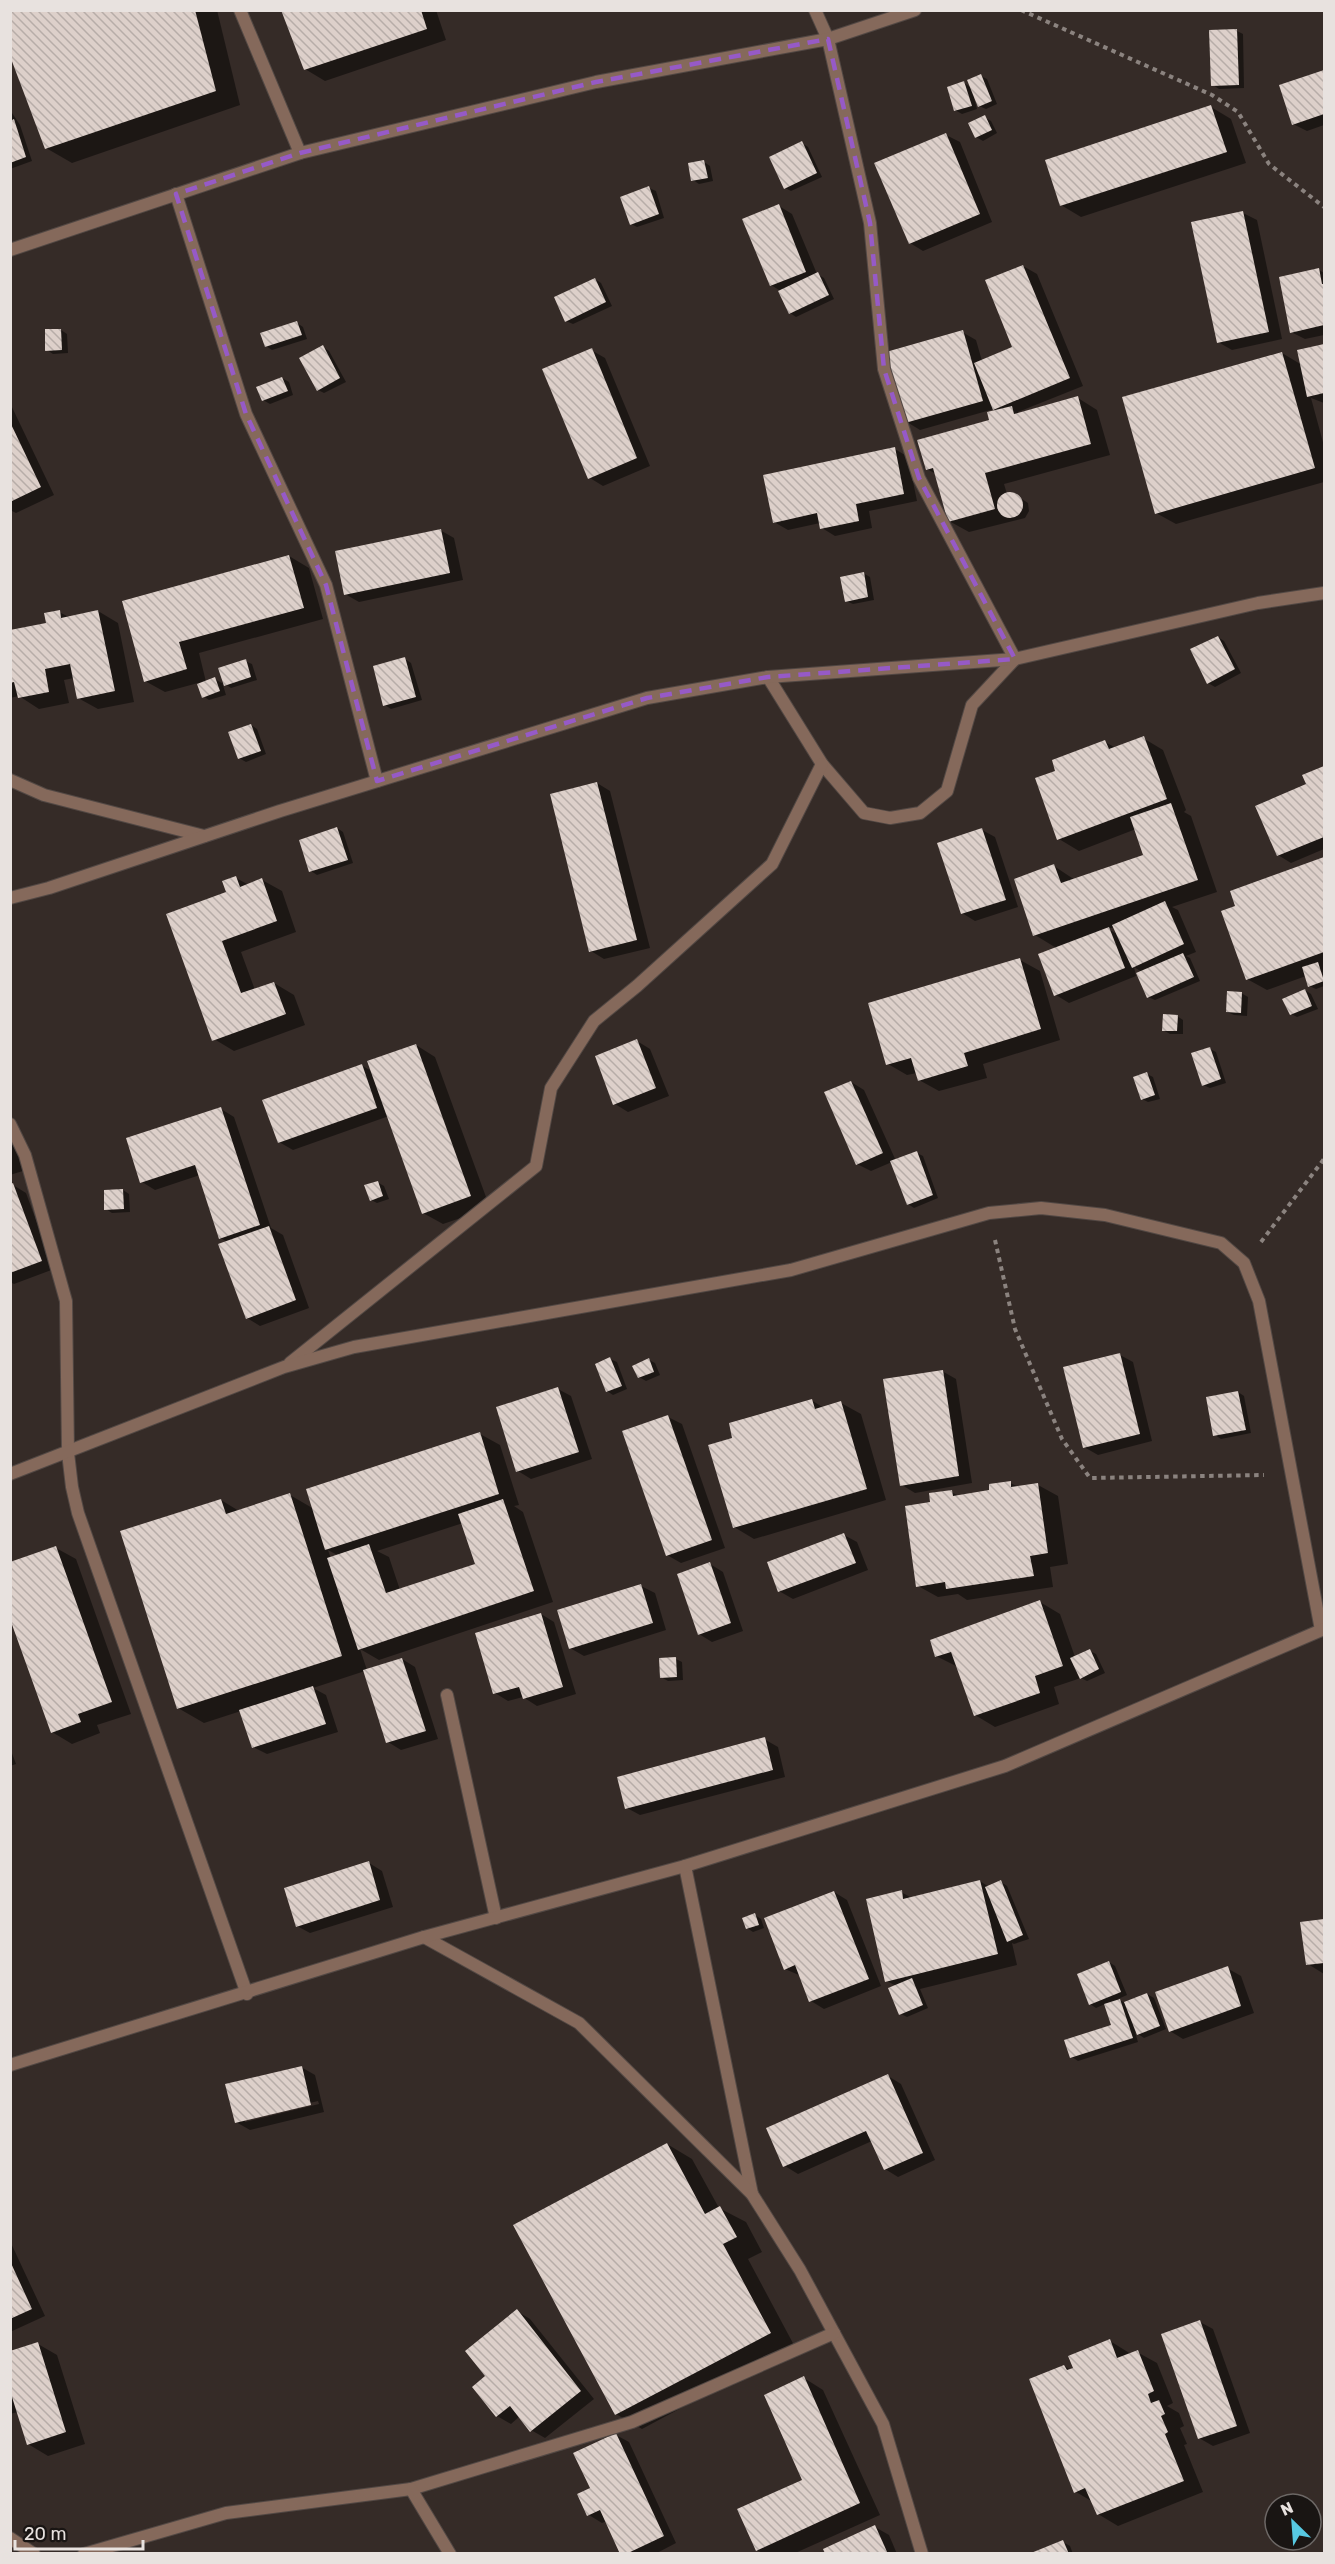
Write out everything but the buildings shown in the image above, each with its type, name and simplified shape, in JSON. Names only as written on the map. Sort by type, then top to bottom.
[{"type":"street","points":[[240,10],[300,153]]},
{"type":"street","points":[[814,10],[828,39],[870,223],[884,369],[920,478],[1015,659]]},
{"type":"street","points":[[10,250],[300,153],[596,82],[828,39],[915,10]]},
{"type":"street","points":[[176,194],[246,414],[326,585],[377,781]]},
{"type":"street","points":[[10,898],[49,888],[377,781],[647,698],[768,677],[1015,659],[1258,603],[1324,593]]},
{"type":"street","points":[[768,677],[822,764],[864,813],[890,818],[920,813],[947,791],[972,705],[1015,659]]},
{"type":"street","points":[[284,1367],[536,1166],[551,1088],[594,1022],[638,986],[772,864],[822,764]]},
{"type":"street","points":[[10,780],[44,795],[205,836]]},
{"type":"street","points":[[10,1124],[25,1155],[66,1301],[68,1453],[78,1512],[247,1994]]},
{"type":"street","points":[[10,1474],[284,1367],[354,1347],[791,1270],[989,1213],[1041,1208],[1106,1215],[1221,1243],[1244,1263],[1259,1301],[1323,1629],[1005,1766],[685,1866],[424,1937],[10,2066]]},
{"type":"street","points":[[447,1695],[496,1918]]},
{"type":"street","points":[[685,1866],[752,2194]]},
{"type":"street","points":[[424,1937],[579,2023],[752,2194],[800,2270],[883,2424],[921,2553]]},
{"type":"street","points":[[84,2553],[226,2513],[411,2489],[632,2422],[834,2332]]},
{"type":"street","points":[[411,2489],[450,2553]]},
{"type":"street","points":[[10,2538],[34,2553]]},
{"type":"path","points":[[1021,10],[1212,95],[1238,112],[1269,164],[1324,207]]},
{"type":"path","points":[[1244,1263],[1302,1191],[1324,1159]]},
{"type":"path","points":[[989,1213],[1015,1329],[1062,1439],[1090,1478],[1292,1474]]},
{"type":"highlighted area","points":[[828,39],[870,223],[884,369],[919,478],[1015,659],[768,677],[647,698],[377,781],[326,585],[246,414],[176,194],[300,153],[596,82]]}]
